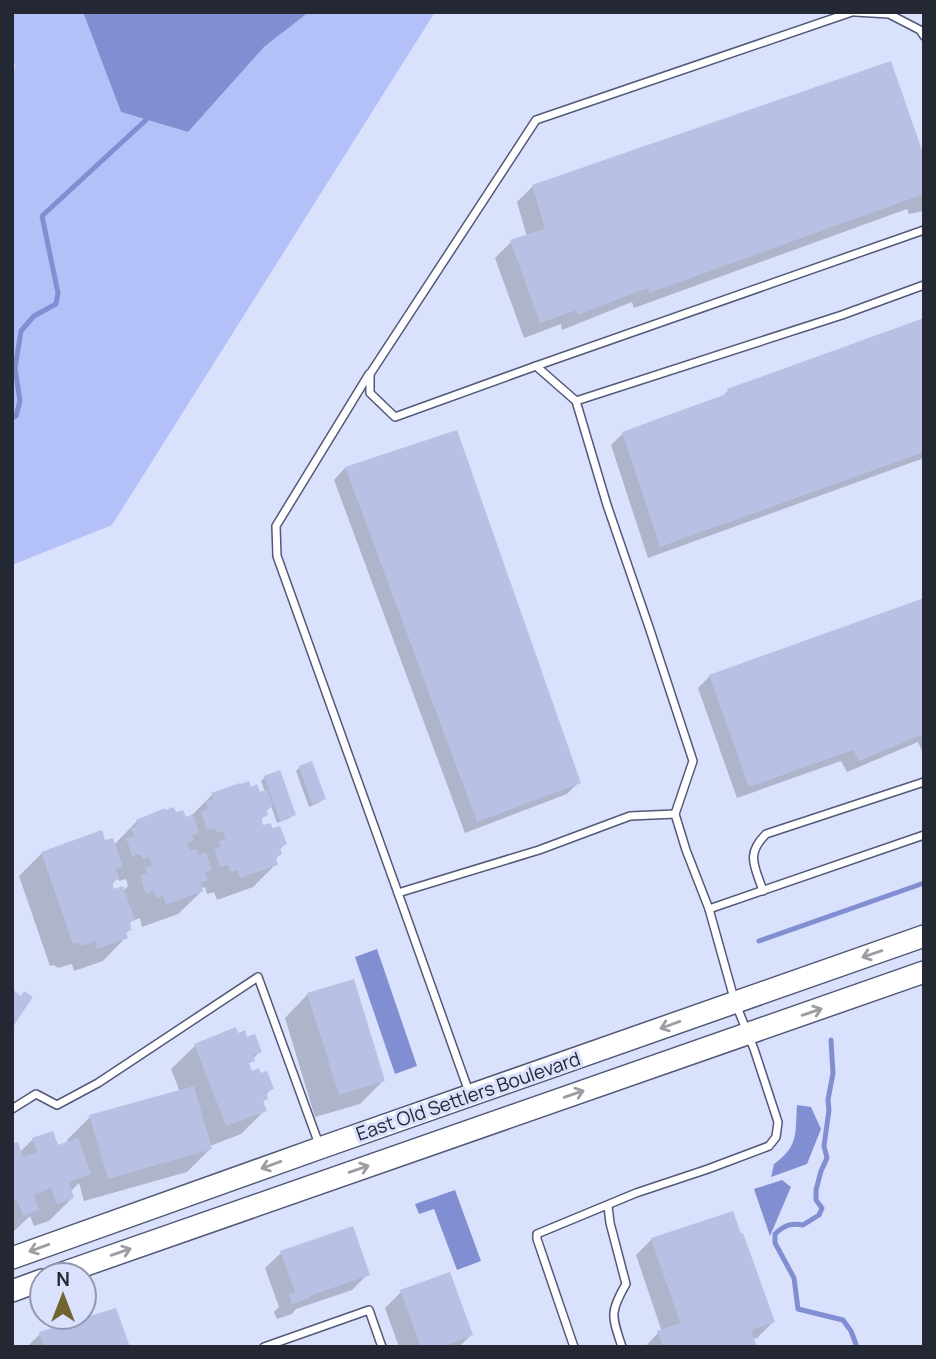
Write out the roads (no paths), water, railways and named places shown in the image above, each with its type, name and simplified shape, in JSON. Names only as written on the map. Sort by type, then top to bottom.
[{"type":"main road","name":"East Old Settlers Boulevard","points":[[12,1258],[924,936]]},
{"type":"main road","name":"East Old Settlers Boulevard","points":[[97,1261],[924,972]]},
{"type":"lane","points":[[470,1096],[277,556],[276,526],[370,374],[536,120],[853,12],[889,14],[920,30],[924,36]]},
{"type":"lane","points":[[370,374],[370,393],[396,417],[924,230]]},
{"type":"lane","points":[[576,401],[842,315],[924,285]]},
{"type":"lane","points":[[536,366],[576,401],[607,505],[693,761],[675,814],[709,909],[735,1002],[778,1122],[776,1137],[769,1146],[636,1193],[537,1234],[574,1347]]},
{"type":"lane","points":[[763,891],[753,858],[756,844],[766,834],[924,782]]},
{"type":"lane","points":[[398,893],[539,850],[630,816],[675,814]]},
{"type":"lane","points":[[709,909],[924,835]]},
{"type":"lane","points":[[12,1109],[36,1094],[57,1105],[98,1083],[258,977],[320,1148]]},
{"type":"lane","points":[[608,1206],[626,1284],[617,1299],[612,1317],[622,1347]]},
{"type":"lane","points":[[264,1347],[369,1310],[383,1347]]},
{"type":"waterway","points":[[12,418],[16,416],[20,401],[15,368],[21,331],[34,316],[56,304],[58,293],[42,216],[148,116]]},
{"type":"waterway","points":[[759,941],[924,883]]},
{"type":"waterway","points":[[831,1040],[833,1073],[824,1146],[827,1158],[816,1190],[816,1200],[822,1208],[819,1215],[803,1225],[791,1225],[781,1229],[775,1234],[775,1243],[794,1278],[798,1309],[843,1320],[857,1347]]}]
